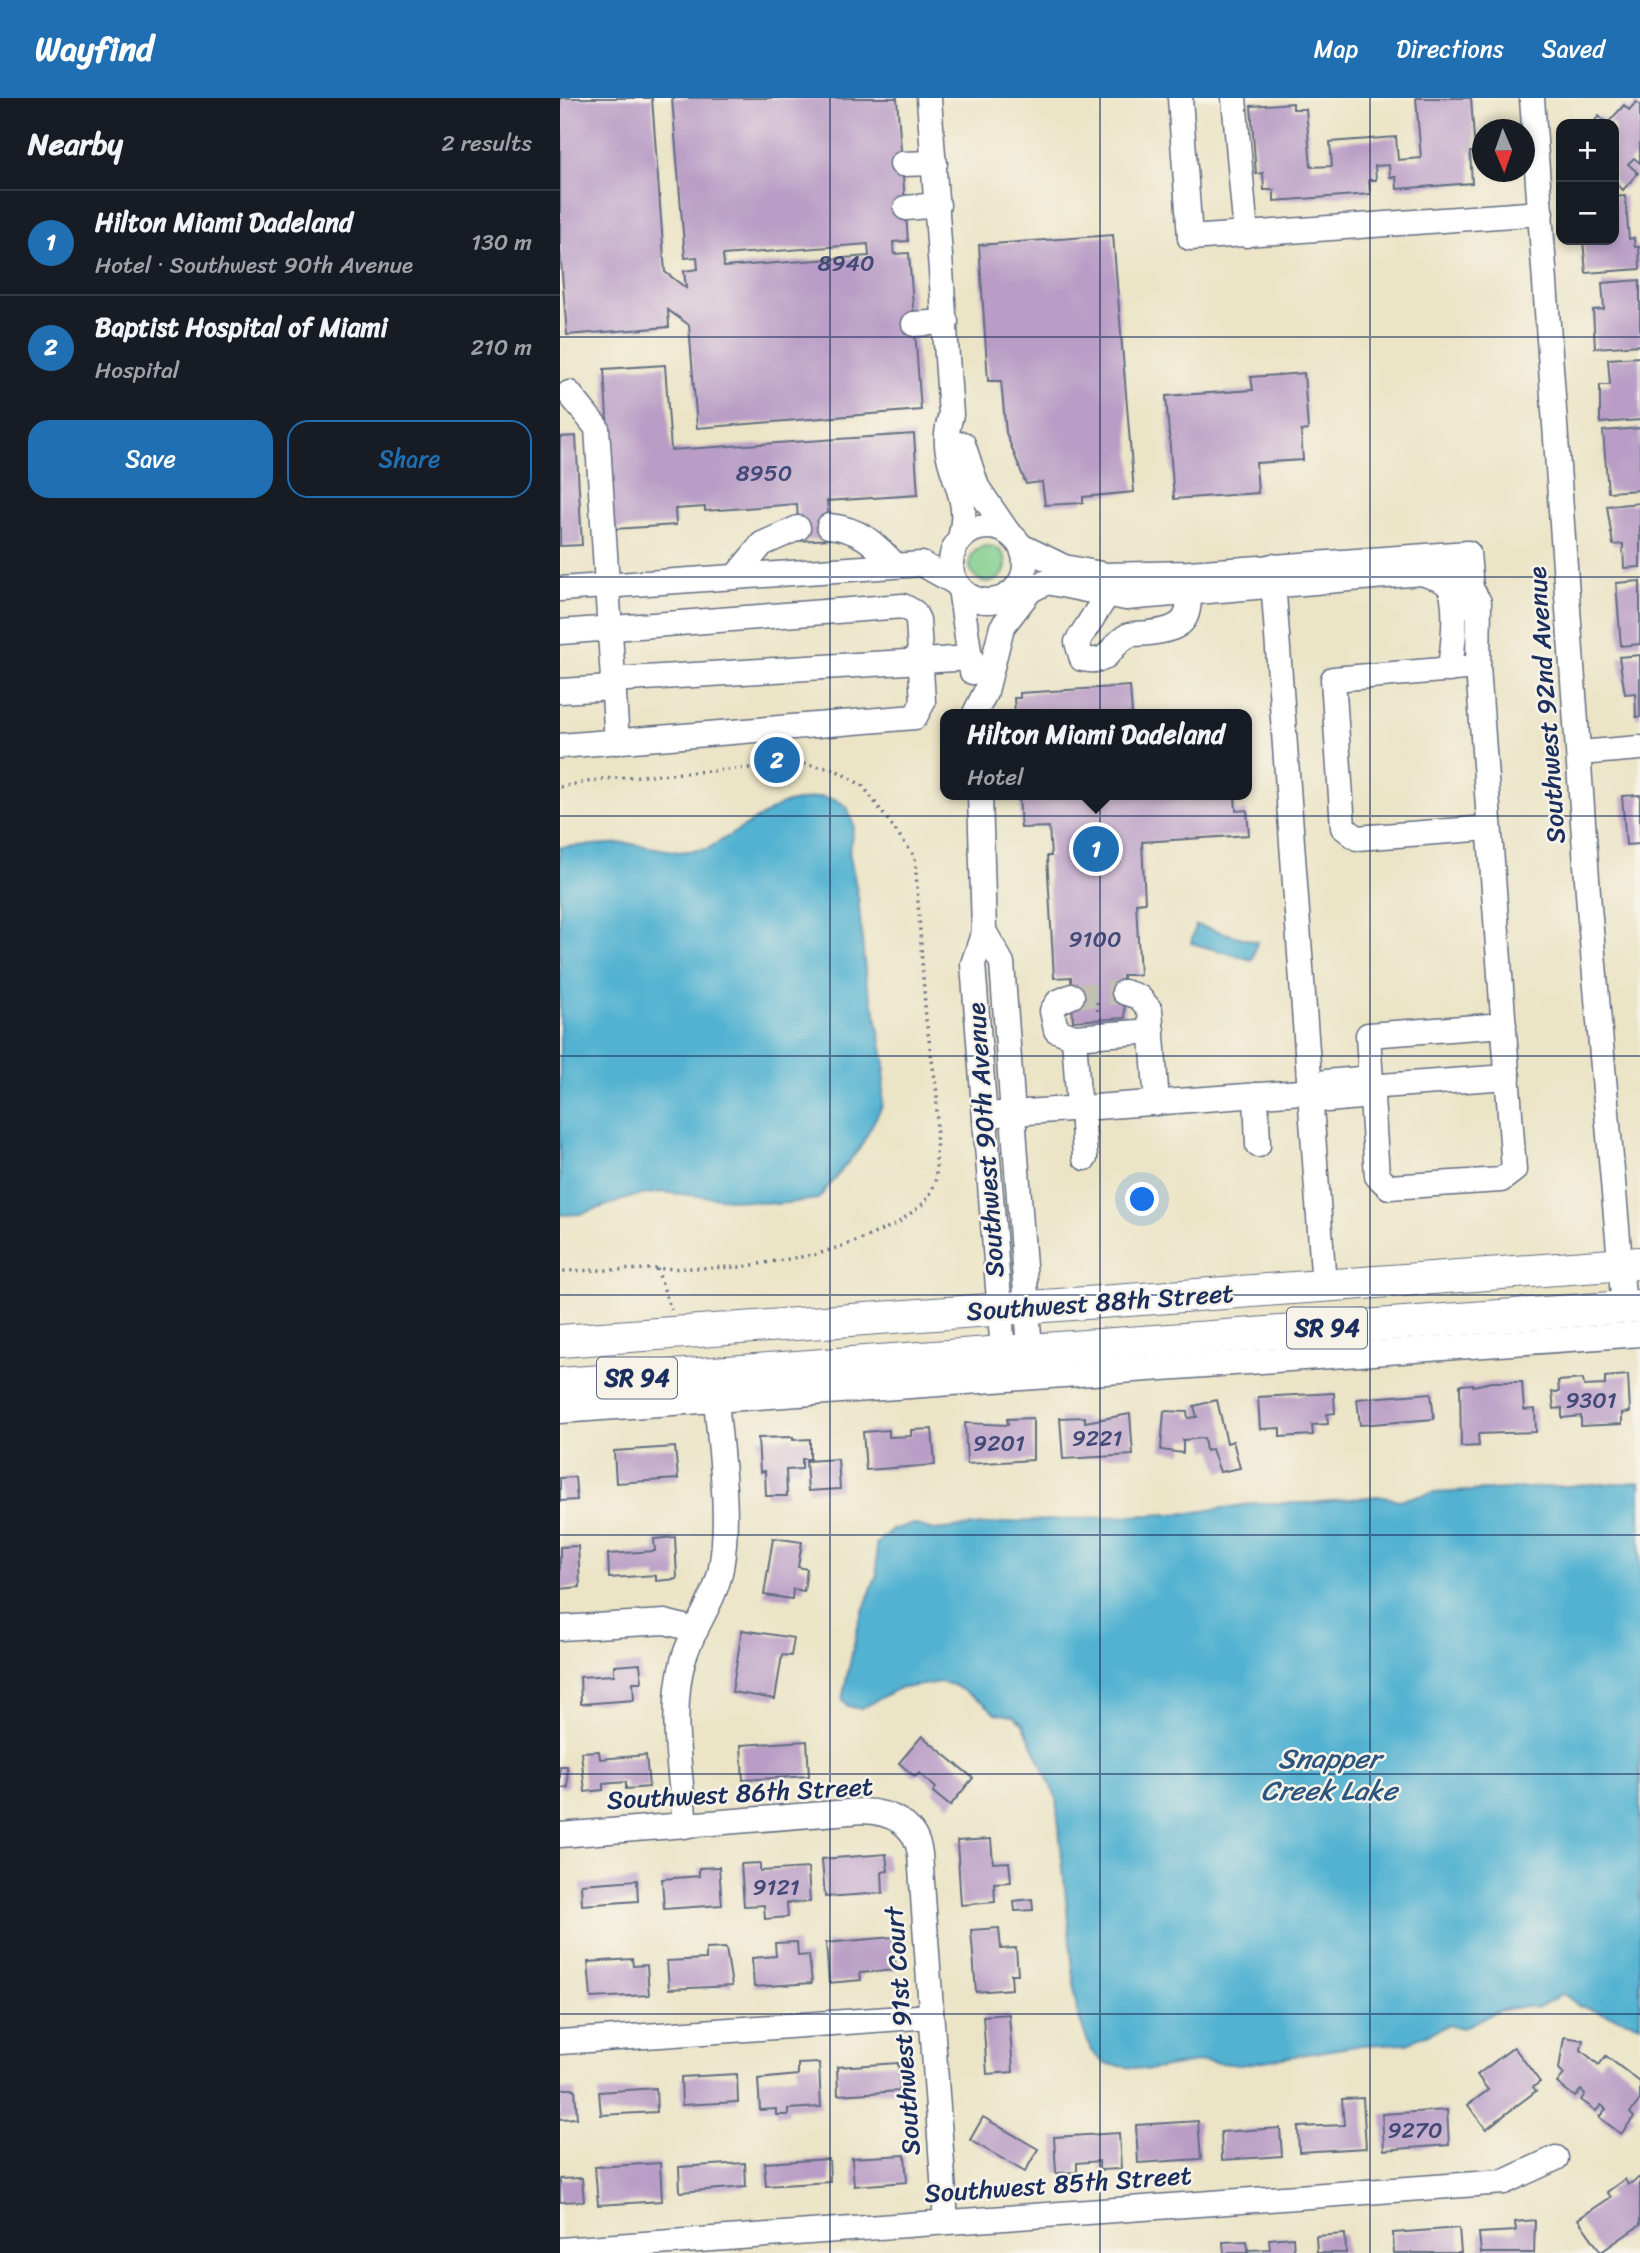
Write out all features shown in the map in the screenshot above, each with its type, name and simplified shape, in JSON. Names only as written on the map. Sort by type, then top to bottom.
[{"type":"main road","name":"Southwest 88th Street","points":[[560,1341],[674,1324],[1014,1309],[1630,1264]]},
{"type":"main road","name":"Southwest 88th Street","points":[[560,1384],[715,1387],[1016,1350],[1632,1306]]},
{"type":"main road","points":[[674,1324],[703,1355],[715,1387]]},
{"type":"street","points":[[929,98],[951,415],[946,431],[947,446],[966,510],[951,572],[958,586],[965,639],[971,656],[975,709]]},
{"type":"street","points":[[1180,98],[1190,238],[1541,213]]},
{"type":"street","points":[[1234,98],[1246,235]]},
{"type":"street","name":"Southwest 92nd Avenue","points":[[1532,98],[1579,753],[1632,1306]]},
{"type":"street","points":[[902,164],[934,163]]},
{"type":"street","points":[[906,208],[938,205]]},
{"type":"street","points":[[915,332],[946,330]]},
{"type":"street","points":[[569,393],[597,428],[617,742]]},
{"type":"street","points":[[951,415],[962,431],[966,457],[977,487],[1014,538],[1024,573],[1003,627],[986,691],[977,709]]},
{"type":"street","points":[[829,526],[860,533],[895,565]]},
{"type":"street","points":[[922,564],[930,556],[957,543],[982,526],[1014,538],[1064,567],[1107,585],[1126,598],[1189,583],[1469,570]]},
{"type":"street","points":[[736,576],[762,544],[798,528]]},
{"type":"street","points":[[560,589],[922,564],[976,599],[1014,595],[1055,582],[1107,585]]},
{"type":"street","points":[[1273,577],[1427,575],[1469,570]]},
{"type":"street","points":[[1469,570],[1465,602],[1467,641],[1478,667],[1508,1077],[1514,1170],[1501,1180],[1389,1187],[1377,1176],[1368,1035],[1504,1025]]},
{"type":"street","points":[[1427,575],[1444,581],[1451,592],[1454,642],[1449,670]]},
{"type":"street","points":[[1273,577],[1313,1091],[1324,1286]]},
{"type":"street","points":[[1107,585],[1077,642],[1082,659],[1095,662],[1106,658],[1128,635],[1168,631],[1182,624],[1189,614],[1189,583]]},
{"type":"street","points":[[971,656],[1014,595]]},
{"type":"street","points":[[560,632],[903,606],[914,612],[918,620],[923,702],[915,717],[560,746]]},
{"type":"street","points":[[560,691],[613,684],[971,656]]},
{"type":"street","points":[[1478,667],[1333,679],[1343,827],[1357,838],[1489,828]]},
{"type":"street","points":[[1579,753],[1640,748]]},
{"type":"street","name":"Southwest 90th Avenue","points":[[980,800],[984,931],[973,964],[985,1116],[1014,1309]]},
{"type":"street","name":"Southwest 90th Avenue","points":[[984,931],[1002,963],[1013,1113],[1016,1350]]},
{"type":"street","points":[[1124,992],[1146,1002],[1150,1010],[1157,1103]]},
{"type":"street","points":[[1072,996],[1058,1002],[1052,1017],[1056,1030],[1074,1037],[1152,1031]]},
{"type":"street","points":[[1074,1037],[1085,1158]]},
{"type":"street","points":[[985,1116],[1313,1091],[1326,1082],[1360,1079],[1370,1087],[1508,1077]]},
{"type":"street","points":[[1256,1095],[1258,1145]]},
{"type":"street","name":"Southwest 88th Street","points":[[560,1411],[715,1387],[1640,1334]]},
{"type":"street","points":[[685,1826],[677,1721],[679,1690],[684,1657],[714,1594],[724,1543],[715,1387]]},
{"type":"street","points":[[560,1628],[665,1622],[696,1630]]},
{"type":"street","name":"Southwest 86th Street","points":[[560,1835],[873,1811],[893,1816],[916,1837]]},
{"type":"street","name":"Southwest 91st Court","points":[[916,1837],[920,1854],[946,2221]]},
{"type":"street","points":[[560,2042],[931,2016]]},
{"type":"street","name":"Southwest 85th Street","points":[[560,2250],[1504,2182],[1556,2158]]},
{"type":"path","points":[[560,788],[620,778],[822,765],[847,775],[868,791],[915,857],[926,1020],[937,1093],[936,1178],[928,1199],[889,1227],[828,1251],[741,1267],[560,1271]]},
{"type":"path","points":[[657,1269],[674,1324]]},
{"type":"green space","points":[[988,546],[1001,551],[1006,564],[1001,577],[988,582],[975,577],[970,564],[975,551]]},
{"type":"water","points":[[819,797],[835,799],[847,807],[854,826],[849,851],[858,897],[866,982],[875,1010],[885,1064],[882,1106],[860,1148],[818,1199],[778,1204],[661,1192],[635,1196],[581,1214],[560,1215],[560,847],[626,843],[679,852],[707,849],[782,804]]},
{"type":"water","points":[[1196,925],[1257,942],[1252,960],[1191,943]]},
{"type":"water","name":"Snapper Creek Lake","points":[[1640,1482],[1640,2025],[1580,2006],[1563,1994],[1537,2008],[1525,2006],[1498,2011],[1463,2028],[1449,2025],[1407,2043],[1361,2045],[1240,2065],[1202,2061],[1149,2070],[1105,2064],[1091,2051],[1077,2012],[1056,1797],[1023,1724],[1013,1716],[995,1713],[984,1703],[953,1685],[940,1682],[897,1689],[861,1709],[848,1706],[842,1699],[859,1622],[877,1574],[876,1544],[891,1530],[913,1524],[934,1530],[1011,1522],[1190,1513],[1256,1503],[1312,1503],[1377,1496],[1399,1500],[1433,1493]]},
{"type":"building","points":[[560,98],[652,98],[665,272],[686,288],[684,271],[698,269],[697,257],[685,258],[672,98],[897,98],[908,241],[893,242],[894,254],[909,253],[921,410],[697,428],[689,325],[668,310],[669,327],[567,335],[560,249]],"holes":[[[868,244],[869,256],[724,267],[723,255]]]},
{"type":"building","points":[[1416,98],[1471,98],[1472,183],[1397,189],[1396,177],[1390,177],[1389,165],[1375,166],[1376,180],[1369,180],[1370,194],[1274,201],[1274,190],[1264,190],[1263,173],[1256,174],[1251,106],[1293,103],[1293,109],[1306,109],[1311,167],[1332,166],[1330,142],[1396,137],[1398,160],[1421,158]]},
{"type":"building","points":[[1636,102],[1640,105],[1640,163],[1634,158],[1628,164],[1638,173],[1623,190],[1619,186],[1619,119],[1611,119],[1624,105],[1629,110]]},
{"type":"building","points":[[1625,196],[1629,239],[1634,238],[1635,247],[1639,247],[1640,269],[1586,273],[1583,245],[1619,245],[1619,197]]},
{"type":"building","points":[[1113,235],[1134,492],[1083,497],[1083,503],[1045,505],[1042,482],[1026,484],[1006,433],[1001,381],[988,381],[979,245]]},
{"type":"building","points":[[1640,280],[1640,345],[1595,348],[1593,310],[1604,309],[1602,283]]},
{"type":"building","points":[[1640,357],[1640,420],[1600,423],[1600,385],[1610,385],[1608,359]]},
{"type":"building","points":[[665,365],[671,450],[914,434],[918,495],[827,501],[830,539],[799,541],[797,504],[705,511],[705,507],[675,509],[676,525],[614,529],[604,369]]},
{"type":"building","points":[[1304,373],[1308,430],[1301,431],[1303,460],[1256,463],[1258,493],[1174,499],[1166,396],[1253,390],[1251,377]]},
{"type":"building","points":[[1640,428],[1640,490],[1608,492],[1603,431]]},
{"type":"building","points":[[576,436],[582,545],[560,546],[560,437]]},
{"type":"building","points":[[1640,503],[1640,567],[1624,568],[1623,544],[1613,545],[1607,506]]},
{"type":"building","points":[[1640,581],[1640,644],[1621,646],[1616,583]]},
{"type":"building","points":[[1640,655],[1640,717],[1636,717],[1635,693],[1625,694],[1619,657]]},
{"type":"building","points":[[1130,686],[1132,709],[1015,709],[1014,698],[1020,698],[1020,693]]},
{"type":"building","points":[[1640,795],[1640,844],[1626,845],[1622,796]]},
{"type":"building","points":[[1019,800],[1235,800],[1236,811],[1247,810],[1249,835],[1142,842],[1145,902],[1136,903],[1140,975],[1123,975],[1125,1018],[1073,1021],[1071,977],[1054,978],[1047,856],[1051,856],[1049,827],[1021,828]]},
{"type":"building","points":[[1628,1375],[1630,1412],[1622,1413],[1622,1424],[1581,1426],[1581,1416],[1562,1418],[1562,1408],[1554,1409],[1552,1392],[1559,1392],[1558,1381],[1583,1379],[1584,1386],[1605,1385],[1605,1377]]},
{"type":"building","points":[[1492,1382],[1522,1382],[1524,1410],[1535,1409],[1536,1432],[1478,1434],[1479,1446],[1461,1447],[1460,1385],[1473,1386]]},
{"type":"building","points":[[1334,1393],[1335,1413],[1327,1414],[1328,1424],[1312,1425],[1313,1435],[1280,1437],[1280,1428],[1260,1429],[1258,1397]]},
{"type":"building","points":[[1431,1393],[1434,1419],[1360,1425],[1357,1399]]},
{"type":"building","points":[[1217,1400],[1227,1443],[1233,1441],[1240,1468],[1220,1472],[1212,1449],[1206,1451],[1204,1438],[1183,1440],[1183,1453],[1161,1450],[1164,1411],[1187,1412],[1188,1418],[1197,1417],[1194,1406]]},
{"type":"building","points":[[1130,1414],[1133,1455],[1063,1459],[1060,1418],[1085,1417],[1085,1422]]},
{"type":"building","points":[[1033,1418],[1033,1460],[967,1464],[965,1423],[1008,1425],[1007,1419]]},
{"type":"building","points":[[932,1429],[935,1465],[866,1470],[863,1432],[889,1430],[889,1437],[911,1436],[911,1430]]},
{"type":"building","points":[[793,1437],[793,1440],[810,1439],[810,1459],[802,1459],[802,1469],[786,1470],[787,1496],[766,1496],[765,1471],[760,1472],[758,1438]]},
{"type":"building","points":[[675,1447],[678,1479],[616,1483],[614,1451]]},
{"type":"building","points":[[838,1459],[840,1489],[808,1491],[806,1461]]},
{"type":"building","points":[[575,1477],[577,1500],[560,1501],[560,1478]]},
{"type":"building","points":[[675,1537],[677,1579],[656,1581],[656,1575],[609,1578],[608,1554],[655,1551],[654,1539]]},
{"type":"building","points":[[773,1538],[802,1542],[798,1567],[807,1569],[804,1591],[793,1589],[792,1599],[764,1595]]},
{"type":"building","points":[[578,1546],[580,1587],[560,1589],[560,1547]]},
{"type":"building","points":[[742,1630],[794,1638],[791,1656],[782,1655],[775,1699],[732,1692]]},
{"type":"building","points":[[640,1664],[642,1682],[633,1682],[634,1700],[581,1704],[580,1677],[614,1675],[614,1666]]},
{"type":"building","points":[[922,1736],[973,1778],[950,1806],[933,1792],[936,1788],[919,1773],[915,1777],[899,1763]]},
{"type":"building","points":[[807,1741],[809,1776],[743,1780],[741,1745]]},
{"type":"building","points":[[599,1751],[600,1759],[646,1755],[649,1787],[626,1789],[626,1782],[603,1784],[603,1790],[585,1792],[581,1752]]},
{"type":"building","points":[[560,1766],[567,1766],[568,1787],[560,1788]]},
{"type":"building","points":[[991,1839],[993,1863],[1009,1862],[1011,1882],[994,1883],[995,1902],[961,1905],[957,1841]]},
{"type":"building","points":[[886,1854],[888,1871],[882,1872],[883,1893],[825,1897],[822,1859]]},
{"type":"building","points":[[760,1863],[760,1871],[808,1868],[810,1902],[787,1903],[788,1917],[765,1919],[764,1905],[744,1906],[741,1864]]},
{"type":"building","points":[[719,1867],[722,1905],[664,1909],[662,1879],[699,1876],[699,1868]]},
{"type":"building","points":[[637,1880],[638,1901],[582,1905],[581,1884]]},
{"type":"building","points":[[1032,1899],[1033,1910],[1015,1911],[1014,1901]]},
{"type":"building","points":[[999,1928],[1001,1949],[1016,1948],[1018,1974],[1011,1974],[1012,1989],[976,1992],[971,1930]]},
{"type":"building","points":[[893,1937],[896,1970],[860,1973],[861,1980],[829,1983],[826,1943]]},
{"type":"building","points":[[797,1942],[798,1956],[809,1955],[812,1983],[754,1987],[752,1958],[776,1956],[775,1943]]},
{"type":"building","points":[[726,1948],[732,1986],[669,1989],[667,1961],[706,1959],[706,1949]]},
{"type":"building","points":[[632,1959],[633,1966],[647,1965],[649,1995],[591,1998],[588,1962]]},
{"type":"building","points":[[1009,2014],[1013,2072],[987,2074],[983,2016]]},
{"type":"building","points":[[1564,2037],[1583,2040],[1581,2050],[1599,2065],[1606,2056],[1640,2082],[1640,2100],[1630,2113],[1634,2117],[1621,2134],[1599,2117],[1606,2109],[1601,2105],[1596,2111],[1581,2100],[1585,2094],[1581,2090],[1575,2097],[1557,2083],[1564,2074],[1559,2069]]},
{"type":"building","points":[[1514,2047],[1540,2082],[1533,2087],[1536,2091],[1486,2129],[1468,2105],[1488,2090],[1477,2075]]},
{"type":"building","points":[[819,2063],[821,2107],[788,2109],[788,2115],[776,2115],[776,2109],[760,2110],[758,2079],[798,2075],[798,2064]]},
{"type":"building","points":[[898,2063],[900,2091],[838,2095],[837,2067]]},
{"type":"building","points":[[737,2074],[738,2102],[682,2105],[681,2077]]},
{"type":"building","points":[[656,2088],[657,2112],[601,2115],[599,2092]]},
{"type":"building","points":[[560,2089],[575,2089],[577,2118],[560,2119]]},
{"type":"building","points":[[1363,2098],[1366,2148],[1299,2152],[1298,2127],[1344,2125],[1342,2099]]},
{"type":"building","points":[[1447,2110],[1449,2145],[1384,2150],[1382,2114]]},
{"type":"building","points":[[983,2117],[1038,2149],[1025,2172],[970,2140]]},
{"type":"building","points":[[1198,2121],[1201,2159],[1138,2163],[1136,2125]]},
{"type":"building","points":[[1280,2128],[1282,2156],[1222,2160],[1221,2132]]},
{"type":"building","points":[[1119,2133],[1121,2169],[1099,2170],[1099,2161],[1077,2163],[1077,2172],[1056,2173],[1054,2137]]},
{"type":"building","points":[[905,2155],[907,2182],[854,2186],[852,2158]]},
{"type":"building","points":[[829,2159],[830,2182],[766,2186],[764,2163]]},
{"type":"building","points":[[660,2163],[662,2201],[598,2205],[595,2167]]},
{"type":"building","points":[[745,2163],[746,2187],[680,2192],[679,2167]]},
{"type":"building","points":[[1640,2177],[1640,2225],[1601,2252],[1578,2219],[1611,2197],[1607,2192],[1625,2179],[1628,2185]]},
{"type":"building","points":[[582,2178],[584,2201],[560,2202],[560,2179]]},
{"type":"building","points":[[1535,2220],[1534,2253],[1481,2253],[1479,2233],[1516,2231],[1515,2222]]},
{"type":"building","points":[[1459,2228],[1461,2253],[1394,2253],[1393,2233]]},
{"type":"building","points":[[1345,2234],[1346,2253],[1317,2253],[1316,2236]]},
{"type":"building","points":[[1293,2237],[1294,2253],[1224,2253],[1223,2242],[1247,2241],[1248,2250],[1270,2249],[1269,2239]]},
{"type":"tunnel","points":[[1072,996],[1124,992]]},
{"type":"place","name":"Baptist Hospital of Miami","points":[[777,760]]},
{"type":"place","name":"Hilton Miami Dadeland","points":[[1096,849]]}]
